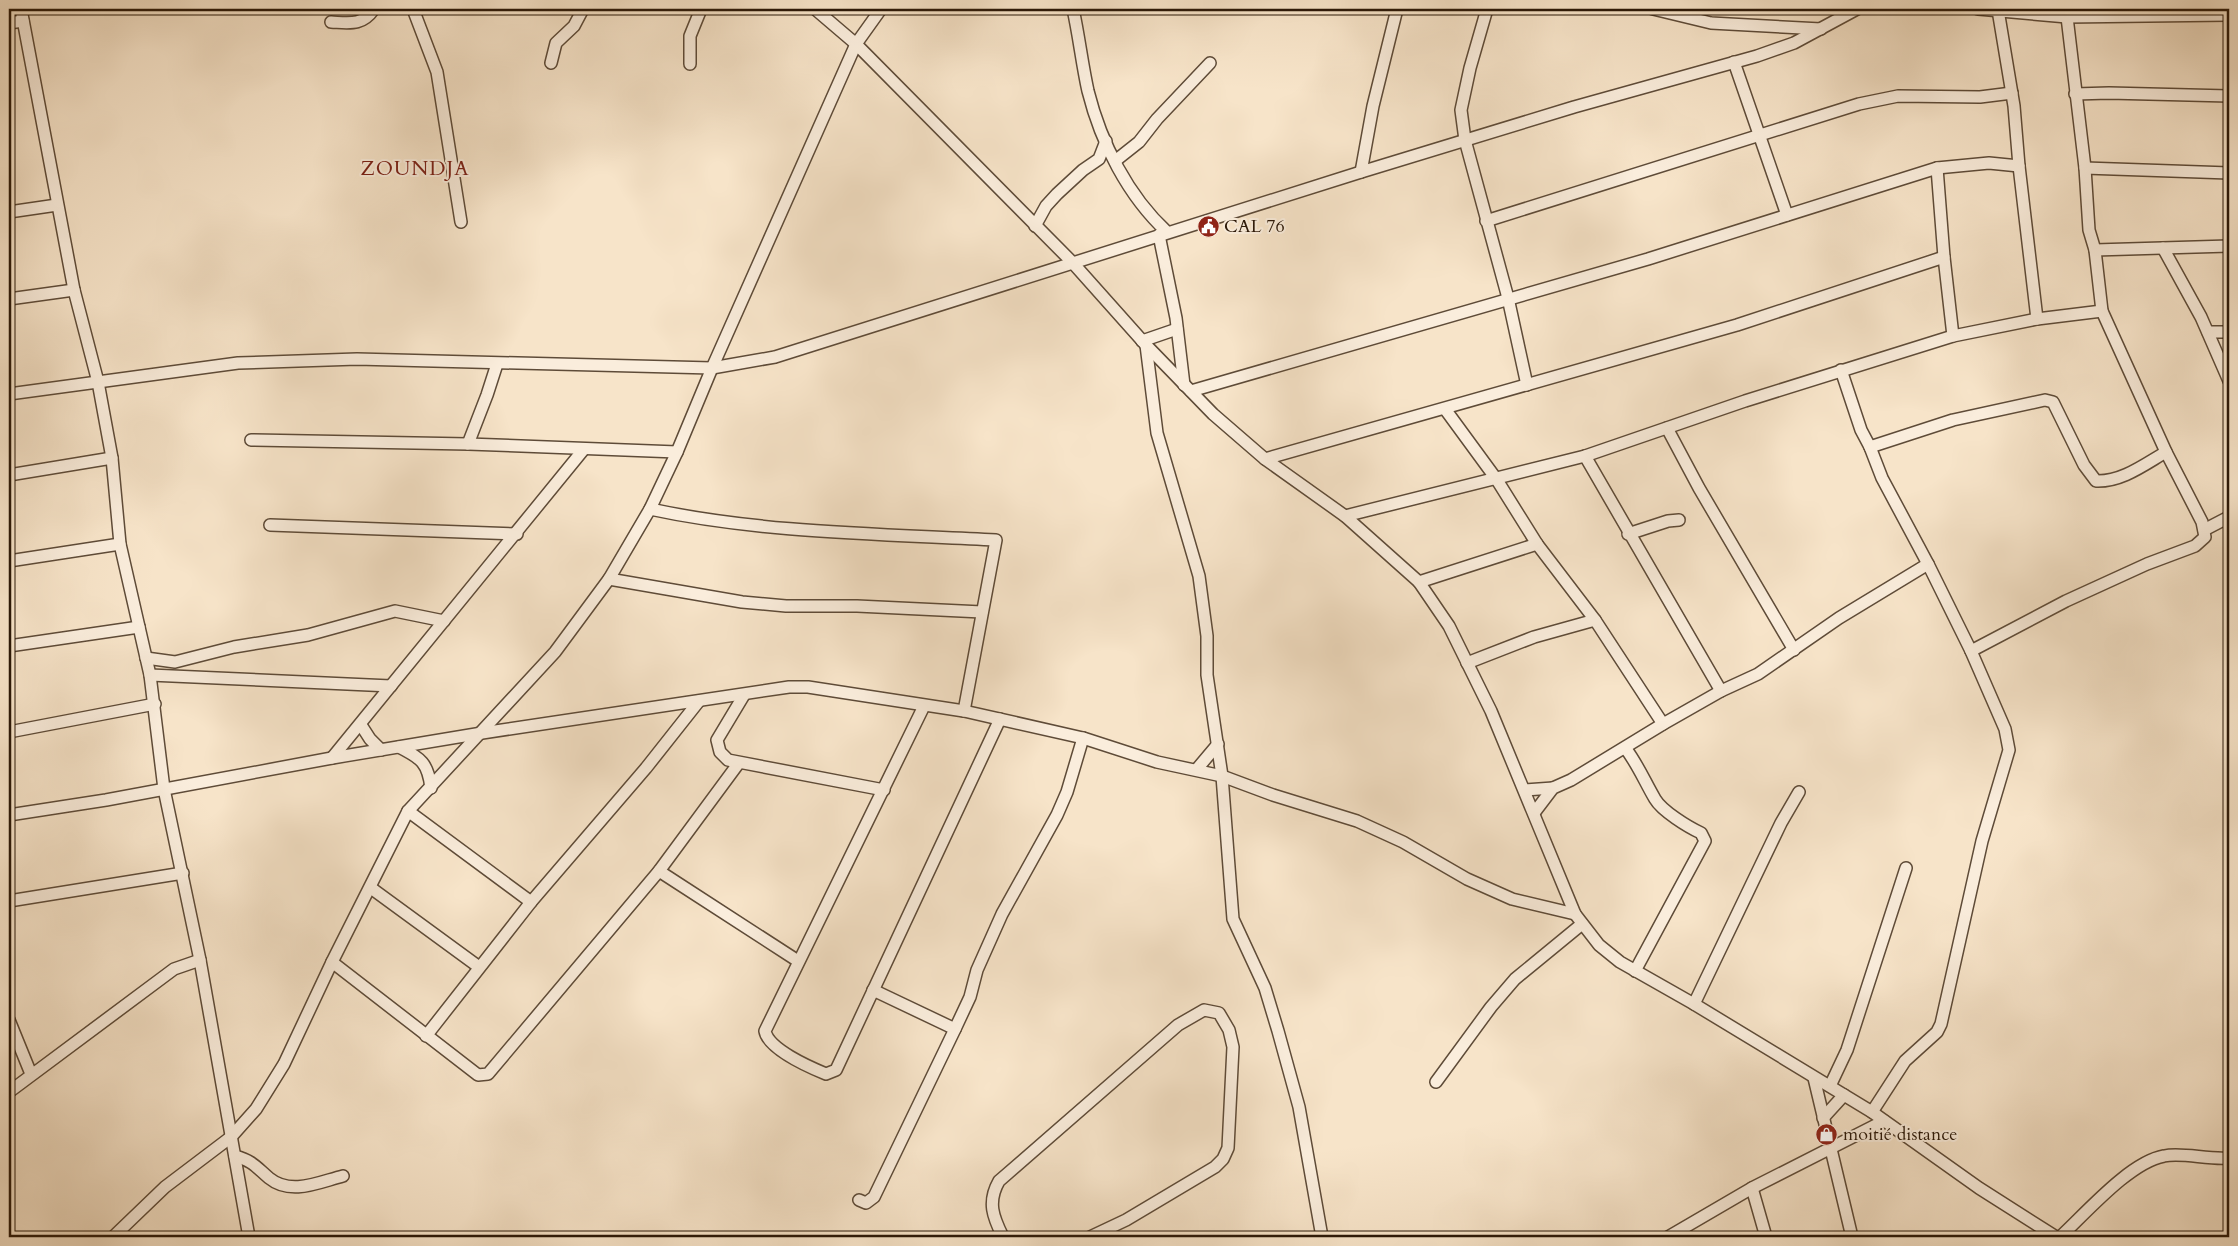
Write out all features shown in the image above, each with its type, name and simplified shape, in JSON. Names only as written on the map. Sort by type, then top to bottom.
[{"type":"street","points":[[21,9],[74,290],[98,382],[112,458],[120,544],[150,675],[164,789],[200,960],[249,1237]]},
{"type":"street","points":[[331,22],[359,22],[367,19],[374,9]]},
{"type":"street","points":[[413,9],[437,72],[461,222]]},
{"type":"street","points":[[551,63],[556,43],[574,26],[583,9]]},
{"type":"street","points":[[690,64],[690,36],[701,9]]},
{"type":"street","points":[[815,9],[856,44],[1072,262],[1144,343],[1214,414],[1265,459],[1345,516],[1419,582],[1449,626],[1491,711],[1578,919],[1608,955],[1694,1004],[1872,1112],[1979,1188],[2058,1237],[2128,1174],[2147,1160],[2166,1155],[2211,1159],[2229,1158]]},
{"type":"street","points":[[114,1236],[165,1188],[230,1137],[268,1092],[284,1064],[332,962],[371,888],[408,811],[555,652],[609,579],[650,509],[677,452],[712,368],[856,44],[881,9]]},
{"type":"street","points":[[1074,9],[1088,91],[1106,141],[1115,161],[1144,210],[1163,234],[1188,388]]},
{"type":"street","points":[[1361,172],[1373,106],[1397,9]]},
{"type":"street","points":[[1487,9],[1470,68],[1461,110],[1465,140],[1508,298],[1527,385]]},
{"type":"street","points":[[1652,9],[1711,23],[1822,30]]},
{"type":"street","points":[[9,394],[238,362],[357,359],[712,368],[775,357],[1361,172],[1794,43],[1822,30],[1857,9]]},
{"type":"street","points":[[1978,9],[2067,18],[2179,12],[2229,14]]},
{"type":"street","points":[[1998,10],[2012,94],[2037,319]]},
{"type":"street","points":[[1971,651],[2066,601],[2147,564],[2194,546],[2205,537],[2204,530],[2166,452],[2102,311],[2095,250],[2089,230],[2085,168],[2067,18]]},
{"type":"street","points":[[9,23],[23,21]]},
{"type":"street","points":[[1734,62],[1787,215]]},
{"type":"street","points":[[1115,161],[1139,142],[1157,119],[1210,63]]},
{"type":"street","points":[[1486,220],[1859,104],[1898,96],[1980,97],[2012,94]]},
{"type":"street","points":[[2075,94],[2229,96]]},
{"type":"street","points":[[1035,226],[1046,206],[1057,194],[1083,170],[1099,159],[1106,141]]},
{"type":"street","points":[[1188,388],[1648,259],[1937,168],[1989,163],[2019,166]]},
{"type":"street","points":[[1937,168],[1944,257],[1954,336]]},
{"type":"street","points":[[2085,168],[2229,173]]},
{"type":"street","points":[[9,212],[57,205]]},
{"type":"street","points":[[2095,250],[2229,246]]},
{"type":"street","points":[[2163,248],[2208,332],[2229,381]]},
{"type":"street","points":[[1265,459],[1737,325],[1944,257]]},
{"type":"street","points":[[9,299],[74,290]]},
{"type":"street","points":[[1345,516],[1497,480],[1585,456],[1745,401],[1954,336],[2037,319],[2102,311]]},
{"type":"street","points":[[1144,343],[1177,329]]},
{"type":"street","points":[[2208,332],[2229,332]]},
{"type":"street","points":[[1144,343],[1157,433],[1199,576],[1207,636],[1208,675],[1222,776],[1233,919],[1265,988],[1281,1040],[1299,1107],[1322,1237]]},
{"type":"street","points":[[468,444],[496,364]]},
{"type":"street","points":[[1841,370],[1861,430],[1882,478],[1928,564],[1971,651],[2005,729],[2009,750],[1982,840],[1942,1024],[1937,1032],[1905,1061],[1872,1112]]},
{"type":"street","points":[[1870,447],[1953,420],[2045,400],[2053,402],[2084,465],[2096,481],[2105,482],[2122,476],[2166,452]]},
{"type":"street","points":[[1446,409],[1497,480],[1537,544],[1595,620],[1664,724]]},
{"type":"street","points":[[1667,428],[1699,488],[1794,650]]},
{"type":"street","points":[[252,440],[468,444],[677,452]]},
{"type":"street","points":[[332,758],[517,534],[584,449]]},
{"type":"street","points":[[1585,456],[1628,534],[1721,691]]},
{"type":"street","points":[[9,475],[112,458]]},
{"type":"street","points":[[650,509],[681,516],[781,527],[996,540],[964,711]]},
{"type":"street","points":[[2204,530],[2229,517]]},
{"type":"street","points":[[1628,534],[1668,520],[1679,520]]},
{"type":"street","points":[[270,525],[517,534]]},
{"type":"street","points":[[9,561],[120,544]]},
{"type":"street","points":[[1419,582],[1537,544]]},
{"type":"street","points":[[1525,790],[1553,788],[1572,780],[1721,691],[1758,674],[1838,618],[1928,564]]},
{"type":"street","points":[[609,579],[742,602],[786,606],[856,606],[982,612]]},
{"type":"street","points":[[146,658],[164,662],[191,659],[234,647],[308,635],[389,612],[417,615],[444,622]]},
{"type":"street","points":[[1467,663],[1534,637],[1595,620]]},
{"type":"street","points":[[9,646],[139,627]]},
{"type":"street","points":[[150,675],[391,686]]},
{"type":"street","points":[[9,815],[482,733],[607,716],[699,700],[808,687],[831,688],[1000,719],[1082,738],[1157,762],[1197,769],[1222,776],[1357,820],[1404,842],[1467,879],[1512,900],[1578,919]]},
{"type":"street","points":[[744,695],[717,740],[720,752],[728,760],[738,764],[884,790]]},
{"type":"street","points":[[426,1036],[531,902],[646,768],[699,700]]},
{"type":"street","points":[[9,732],[155,704]]},
{"type":"street","points":[[924,706],[765,1031],[766,1035],[789,1056],[826,1074],[836,1070],[1000,719]]},
{"type":"street","points":[[360,725],[370,740],[381,750]]},
{"type":"street","points":[[858,1200],[866,1203],[874,1197],[970,997],[977,970],[1002,914],[1057,815],[1067,792],[1082,738]]},
{"type":"street","points":[[1197,769],[1218,744]]},
{"type":"street","points":[[399,747],[422,761],[427,768],[431,788]]},
{"type":"street","points":[[1626,749],[1637,763],[1662,808],[1671,812],[1687,826],[1702,833],[1705,841],[1635,971]]},
{"type":"street","points":[[332,962],[478,1075],[488,1074],[494,1071],[659,871],[738,764]]},
{"type":"street","points":[[1534,813],[1553,788]]},
{"type":"street","points":[[1694,1004],[1781,823],[1799,792]]},
{"type":"street","points":[[408,811],[531,902]]},
{"type":"street","points":[[1830,1086],[1847,1050],[1906,868]]},
{"type":"street","points":[[659,871],[798,961]]},
{"type":"street","points":[[9,900],[183,873]]},
{"type":"street","points":[[371,888],[479,967]]},
{"type":"street","points":[[1436,1082],[1490,1007],[1515,979],[1578,919]]},
{"type":"street","points":[[9,1092],[174,969],[189,962],[200,960]]},
{"type":"street","points":[[873,990],[955,1029]]},
{"type":"street","points":[[1002,1237],[995,1221],[991,1200],[998,1181],[1178,1025],[1204,1010],[1219,1013],[1229,1030],[1233,1047],[1227,1153],[1215,1167],[1126,1220],[1090,1237]]},
{"type":"street","points":[[9,1020],[31,1074]]},
{"type":"street","points":[[1814,1078],[1829,1150],[1852,1237]]},
{"type":"street","points":[[1823,1118],[1844,1095]]},
{"type":"street","points":[[1670,1237],[1752,1188],[1884,1121]]},
{"type":"street","points":[[235,1156],[252,1161],[272,1180],[289,1188],[343,1176]]},
{"type":"street","points":[[1752,1188],[1766,1237]]},
{"type":"street","points":[[114,1236],[129,1237]]},
{"type":"place","name":"CAL 76","points":[[1208,226]]},
{"type":"place","name":"moitié distance","points":[[1827,1134]]},
{"type":"district","name":"ZOUNDJA","points":[[415,168]]}]
